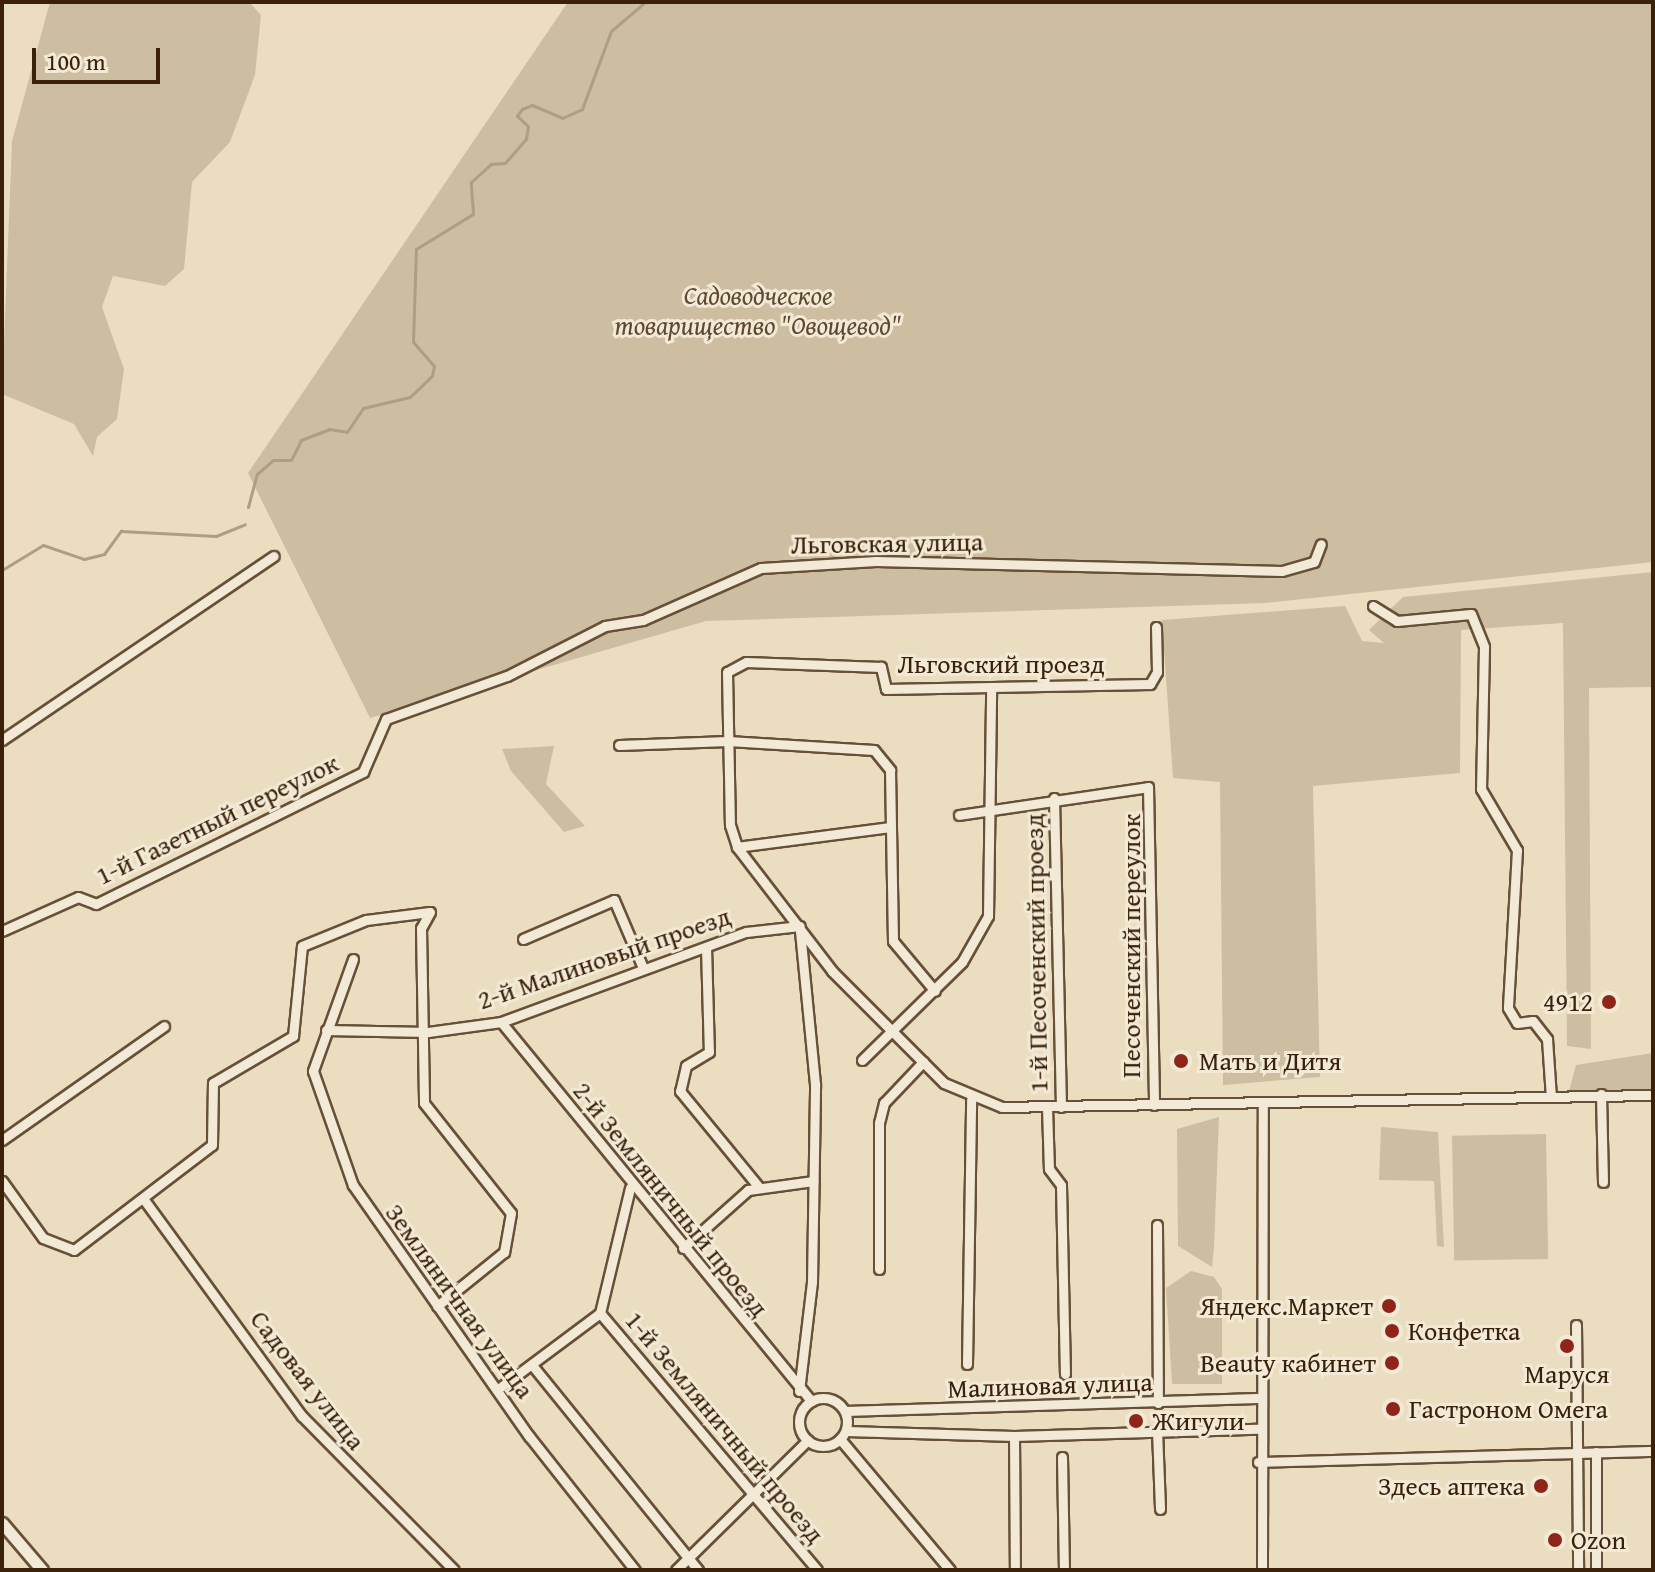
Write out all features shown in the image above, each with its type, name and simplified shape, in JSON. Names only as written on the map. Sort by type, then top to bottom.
[{"type":"street","name":"Льговская улица","points":[[363,772],[386,719],[507,676],[605,626],[643,620],[761,568],[876,561],[1282,571],[1314,562],[1321,544]]},
{"type":"street","points":[[2,740],[274,556]]},
{"type":"street","points":[[1373,606],[1397,621],[1471,614],[1484,647],[1481,789],[1517,850],[1508,1008],[1517,1023],[1533,1021],[1547,1039],[1551,1097]]},
{"type":"street","name":"Льговский проезд","points":[[728,741],[727,672],[746,662],[881,667],[886,689],[991,690],[1150,684],[1157,672],[1156,627]]},
{"type":"street","points":[[862,1060],[894,1034],[935,991],[988,916],[992,809],[991,690]]},
{"type":"street","points":[[728,741],[737,847],[800,926],[894,1034],[971,1100],[1061,1107],[1653,1095]]},
{"type":"street","points":[[619,745],[728,741],[874,750],[890,770],[893,941],[935,991]]},
{"type":"street","name":"1-й Газетный переулок","points":[[2,931],[78,897],[96,904],[363,772]]},
{"type":"street","name":"Песоченский переулок","points":[[1054,798],[1148,787],[1154,1105]]},
{"type":"street","points":[[959,815],[1054,798]]},
{"type":"street","name":"1-й Песоченский проезд","points":[[1054,798],[1061,1107]]},
{"type":"street","points":[[737,847],[890,827]]},
{"type":"street","points":[[523,939],[614,900],[643,968]]},
{"type":"street","points":[[2,1181],[43,1238],[74,1250],[145,1201],[212,1145],[213,1083],[293,1036],[302,946],[366,920],[430,912],[421,928],[428,1032],[424,1103],[511,1213],[504,1252],[437,1306]]},
{"type":"street","points":[[799,1391],[812,1282],[815,1084],[800,926]]},
{"type":"street","name":"2-й Малиновый проезд","points":[[326,1030],[428,1032],[501,1022],[746,932],[800,926]]},
{"type":"street","points":[[706,947],[709,1052],[686,1066],[680,1091],[758,1186]]},
{"type":"street","name":"Земляничная улица","points":[[353,959],[313,1071],[353,1185],[437,1306],[635,1570]]},
{"type":"street","name":"2-й Земляничный проезд","points":[[501,1022],[630,1188],[799,1391],[811,1401]]},
{"type":"street","points":[[2,1140],[164,1026]]},
{"type":"street","points":[[879,1269],[879,1123],[884,1103],[923,1062]]},
{"type":"street","points":[[1601,1094],[1603,1182]]},
{"type":"street","points":[[967,1364],[971,1100]]},
{"type":"street","points":[[1262,1570],[1257,1398],[1263,1102]]},
{"type":"street","name":"1-й Песоченский проезд","points":[[1047,1107],[1049,1169],[1061,1185],[1065,1374]]},
{"type":"street","points":[[683,1248],[758,1186],[813,1181]]},
{"type":"street","points":[[498,1389],[600,1313],[630,1188]]},
{"type":"street","name":"Садовая улица","points":[[145,1201],[302,1416],[454,1570]]},
{"type":"street","points":[[1157,1225],[1158,1403]]},
{"type":"street","name":"1-й Земляничный проезд","points":[[600,1313],[817,1570]]},
{"type":"street","points":[[1576,1325],[1578,1570]]},
{"type":"street","points":[[532,1365],[698,1570]]},
{"type":"street","name":"Малиновая улица","points":[[811,1401],[826,1397],[845,1411],[1257,1398]]},
{"type":"street","points":[[676,1570],[808,1440],[799,1419],[811,1401]]},
{"type":"street","points":[[845,1411],[843,1435],[950,1570]]},
{"type":"street","name":"Малиновая улица","points":[[808,1440],[828,1445],[843,1435],[1014,1436],[1257,1429]]},
{"type":"street","points":[[1157,1430],[1160,1509]]},
{"type":"street","points":[[1014,1436],[1015,1570]]},
{"type":"street","points":[[1258,1462],[1653,1451]]},
{"type":"street","points":[[1596,1452],[1596,1570]]},
{"type":"street","points":[[1062,1457],[1064,1570]]},
{"type":"street","points":[[2,1523],[42,1570]]},
{"type":"green space","points":[[50,2],[249,2],[261,15],[255,75],[230,142],[192,182],[184,269],[165,286],[113,276],[102,307],[124,369],[117,419],[97,437],[93,456],[74,424],[2,394],[12,141]]},
{"type":"green space","name":"Садоводческое товарищество \"Овощевод\"","points":[[568,2],[1653,2],[1653,562],[1266,603],[706,621],[370,718],[248,473]]},
{"type":"green space","points":[[1653,572],[1653,687],[1589,688],[1591,1049],[1567,1046],[1563,623],[1461,630],[1460,773],[1313,786],[1320,1077],[1223,1085],[1220,782],[1173,778],[1162,620],[1345,606],[1362,641],[1384,643],[1369,630],[1403,597]]},
{"type":"green space","points":[[554,746],[546,784],[585,826],[564,832],[511,771],[502,749]]},
{"type":"green space","points":[[1653,1053],[1653,1089],[1569,1091],[1576,1065]]},
{"type":"green space","points":[[1219,1117],[1212,1267],[1178,1246],[1177,1129]]},
{"type":"green space","points":[[1381,1127],[1438,1132],[1444,1247],[1437,1246],[1434,1181],[1379,1180]]},
{"type":"green space","points":[[1546,1134],[1548,1259],[1454,1261],[1452,1136]]},
{"type":"green space","points":[[1191,1271],[1214,1277],[1222,1289],[1222,1384],[1172,1384],[1166,1288]]},
{"type":"waterway","points":[[248,507],[257,474],[273,460],[291,460],[301,440],[329,429],[347,432],[363,408],[410,397],[432,376],[434,366],[413,342],[416,249],[473,214],[471,182],[491,164],[505,163],[526,139],[528,126],[517,116],[522,109],[532,105],[562,118],[582,109],[611,31],[645,2]]},
{"type":"waterway","points":[[2,570],[43,545],[84,559],[104,554],[121,531],[216,536],[245,524]]},
{"type":"place","name":"4912","points":[[1609,1002]]},
{"type":"place","name":"Мать и Дитя","points":[[1181,1061]]},
{"type":"place","name":"Яндекс.Маркет","points":[[1389,1306]]},
{"type":"place","name":"Конфетка","points":[[1392,1331]]},
{"type":"place","name":"Маруся","points":[[1567,1346]]},
{"type":"place","name":"Beauty кабинет","points":[[1392,1363]]},
{"type":"place","name":"Гастроном Омега","points":[[1393,1409]]},
{"type":"place","name":"Жигули","points":[[1136,1421]]},
{"type":"place","name":"Здесь аптека","points":[[1541,1486]]},
{"type":"place","name":"Ozon","points":[[1555,1540]]}]
